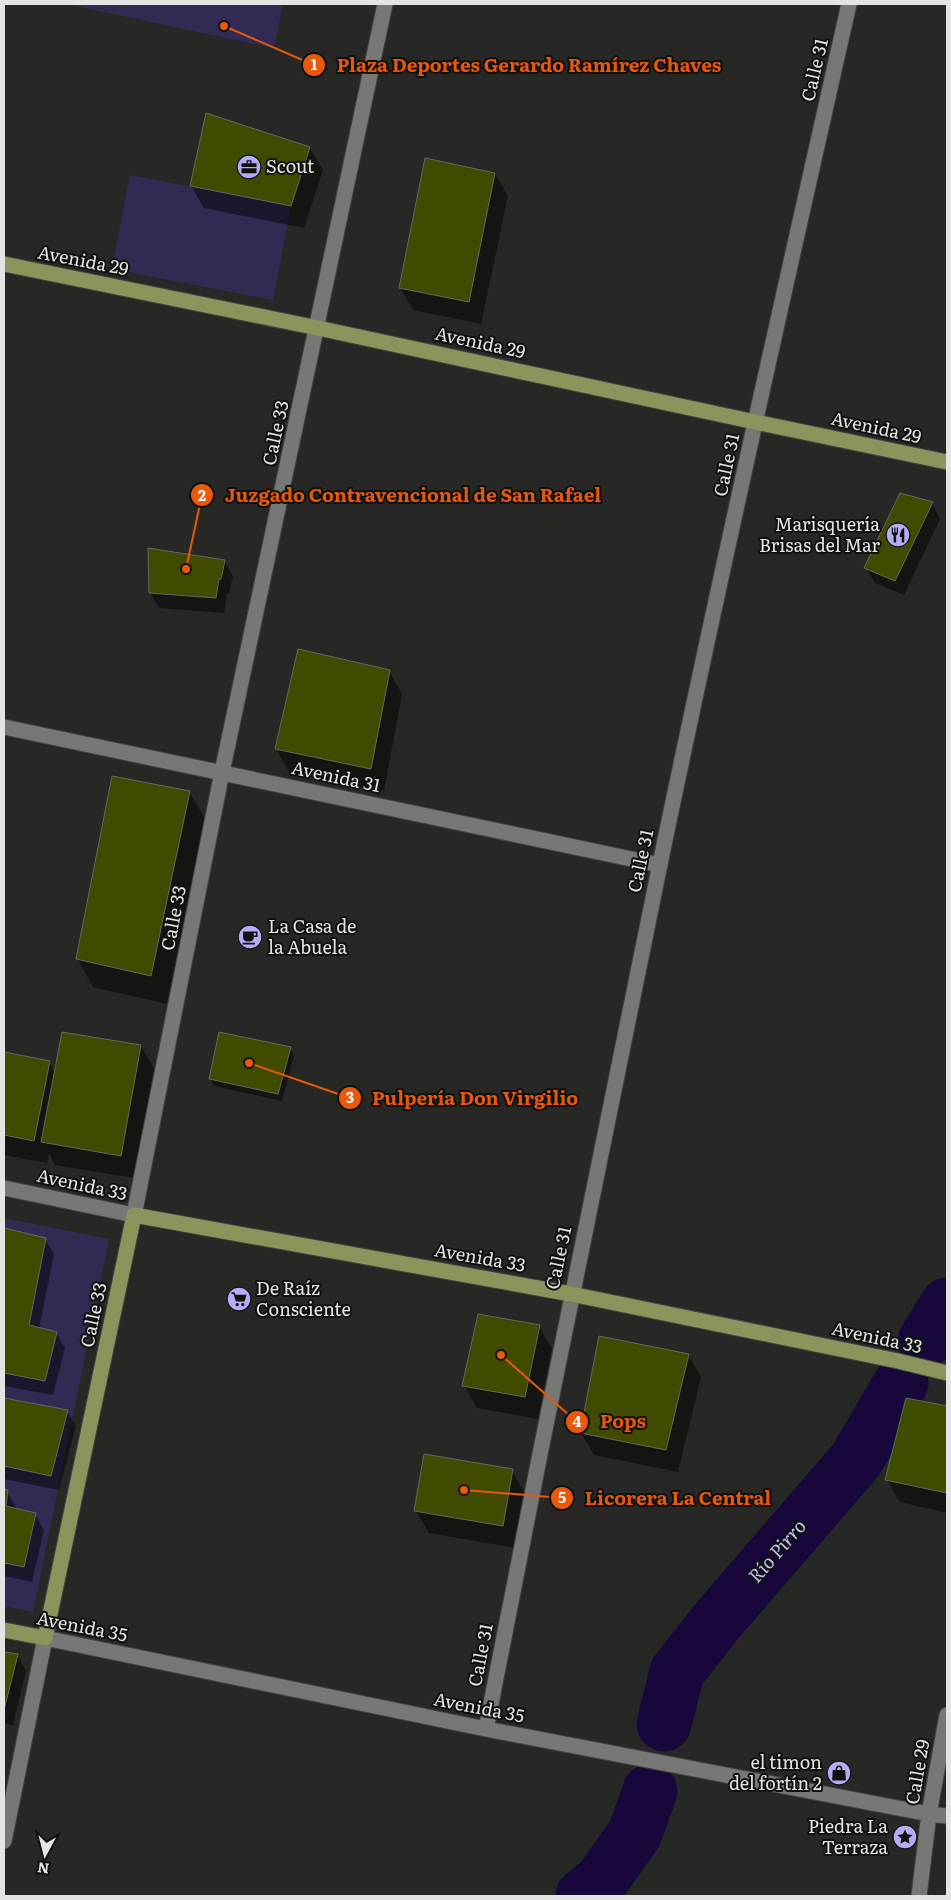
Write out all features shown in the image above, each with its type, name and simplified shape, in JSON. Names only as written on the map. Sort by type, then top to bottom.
[{"type":"main road","name":"Avenida 29","points":[[4,264],[318,328],[947,462]]},
{"type":"main road","name":"Avenida 33","points":[[134,1215],[571,1294],[898,1361],[947,1373]]},
{"type":"main road","name":"Calle 33","points":[[45,1638],[134,1215]]},
{"type":"main road","name":"Avenida 35","points":[[4,1630],[45,1638]]},
{"type":"street","name":"Calle 33","points":[[134,1215],[222,772],[318,328],[385,4]]},
{"type":"street","name":"Calle 31","points":[[486,1729],[571,1294],[660,865],[755,422],[849,4]]},
{"type":"street","name":"Avenida 31","points":[[4,726],[660,865]]},
{"type":"street","name":"Avenida 33","points":[[4,1188],[134,1215]]},
{"type":"street","name":"Calle 33","points":[[4,1841],[45,1638]]},
{"type":"street","name":"Avenida 35","points":[[45,1638],[486,1729],[947,1816]]},
{"type":"street","name":"Calle 29","points":[[919,1896],[929,1814],[947,1715]]},
{"type":"shaded area","points":[[66,4],[283,4],[274,48]]},
{"type":"shaded area","points":[[130,175],[291,206],[273,300],[112,269]]},
{"type":"shaded area","points":[[4,1218],[109,1239],[33,1612],[4,1606]]},
{"type":"building","name":"Scout","points":[[206,113],[310,147],[291,206],[190,186]]},
{"type":"building","points":[[425,158],[495,173],[469,302],[399,288]]},
{"type":"building","name":"Marisquería Brisas del Mar","points":[[900,493],[933,502],[895,581],[864,568]]},
{"type":"building","points":[[148,548],[225,560],[216,598],[149,593]]},
{"type":"building","points":[[298,649],[390,670],[371,769],[275,749]]},
{"type":"building","points":[[112,776],[190,791],[151,976],[76,959]]},
{"type":"building","points":[[62,1032],[141,1045],[121,1156],[41,1142]]},
{"type":"building","points":[[219,1032],[291,1047],[278,1094],[209,1079]]},
{"type":"building","points":[[4,1052],[50,1061],[34,1141],[4,1135]]},
{"type":"building","points":[[4,1228],[46,1238],[29,1325],[57,1332],[45,1381],[4,1373]]},
{"type":"building","points":[[478,1314],[540,1325],[525,1397],[462,1386]]},
{"type":"building","points":[[599,1336],[689,1354],[666,1450],[580,1433]]},
{"type":"building","points":[[4,1398],[68,1410],[51,1476],[4,1466]]},
{"type":"building","points":[[906,1398],[947,1406],[947,1493],[885,1480]]},
{"type":"building","points":[[424,1454],[513,1469],[503,1526],[414,1511]]},
{"type":"building","points":[[4,1489],[8,1490],[6,1506],[36,1513],[24,1567],[4,1563]]},
{"type":"building","points":[[4,1652],[18,1654],[4,1710]]},
{"type":"waterway","name":"Río Pirro","points":[[925,1341],[947,1305]]},
{"type":"waterway","name":"Río Pirro","points":[[664,1724],[677,1672],[717,1621],[856,1460],[901,1383]]},
{"type":"waterway","name":"Río Pirro","points":[[583,1896],[602,1880],[635,1833],[650,1791]]},
{"type":"place","name":"Plaza Deportes Gerardo Ramírez Chaves","points":[[224,26]]},
{"type":"place","name":"Scout","points":[[249,167]]},
{"type":"place","name":"Marisquería Brisas del Mar","points":[[898,535]]},
{"type":"place","name":"Juzgado Contravencional de San Rafael","points":[[186,569]]},
{"type":"place","name":"La Casa de la Abuela","points":[[250,937]]},
{"type":"place","name":"Pulpería Don Virgilio","points":[[249,1063]]},
{"type":"place","name":"De Raíz Consciente","points":[[239,1299]]},
{"type":"place","name":"Pops","points":[[501,1355]]},
{"type":"place","name":"Licorera La Central","points":[[464,1490]]},
{"type":"place","name":"el timon del fortín 2","points":[[839,1773]]},
{"type":"place","name":"Piedra La Terraza","points":[[905,1837]]}]
